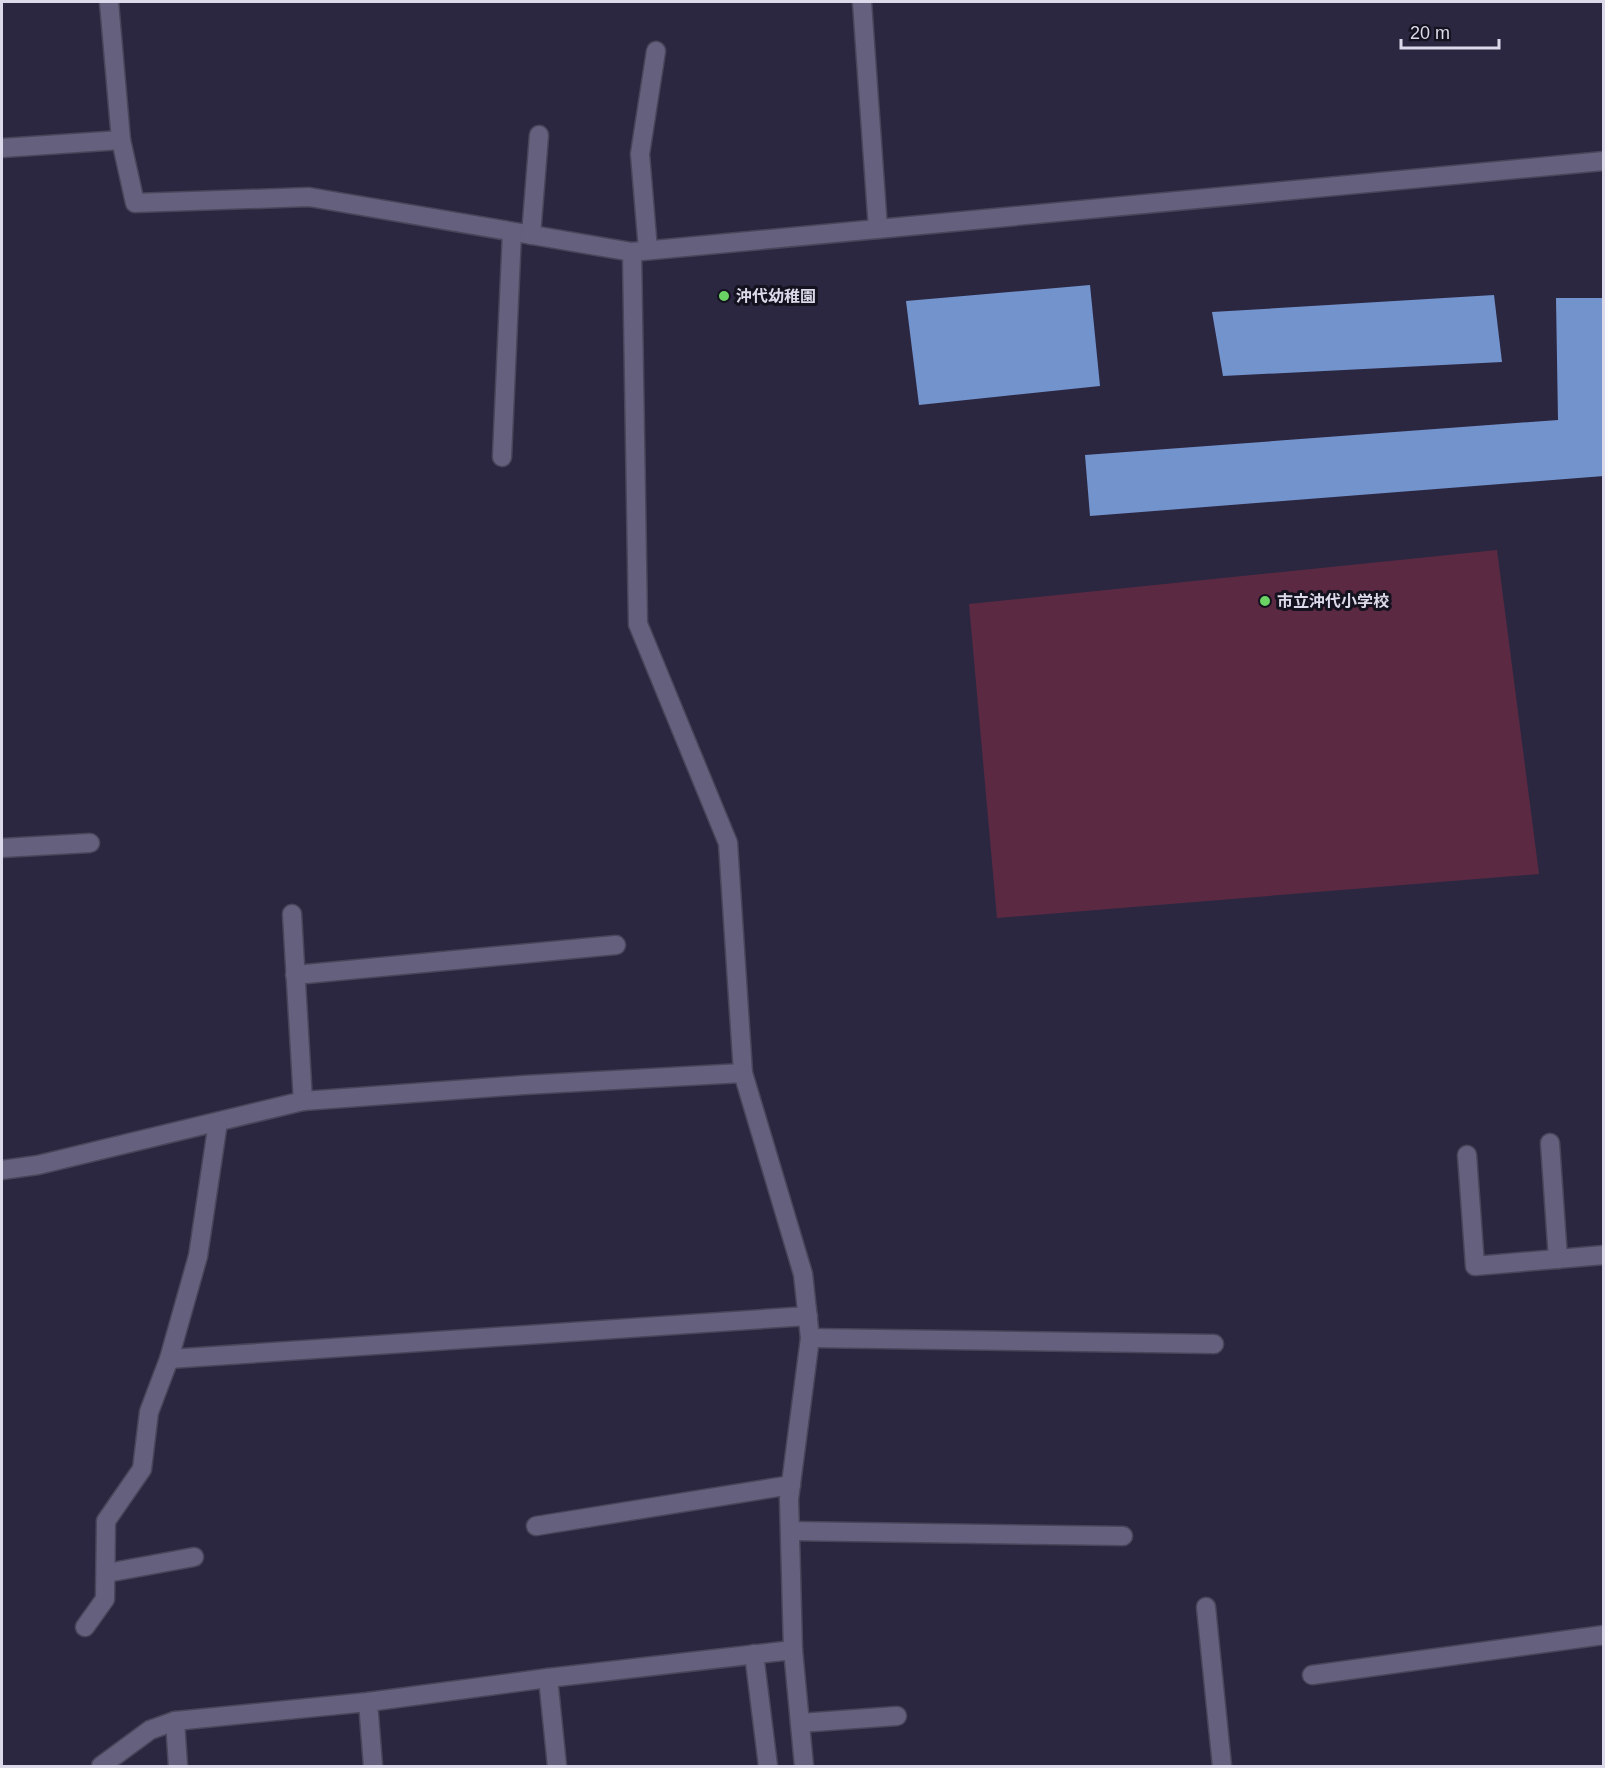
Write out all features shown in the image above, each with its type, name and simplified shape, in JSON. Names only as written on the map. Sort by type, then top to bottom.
[{"type":"street","points":[[110,2],[121,140],[135,203],[309,197],[640,251],[1604,161]]},
{"type":"street","points":[[862,2],[878,229]]},
{"type":"street","points":[[656,51],[640,154],[638,624],[728,843],[743,1073],[803,1274],[810,1338],[789,1499],[793,1650],[804,1767]]},
{"type":"street","points":[[531,235],[539,135]]},
{"type":"street","points":[[2,148],[121,140]]},
{"type":"street","points":[[502,457],[512,231]]},
{"type":"street","points":[[2,848],[90,843]]},
{"type":"street","points":[[291,914],[303,1101]]},
{"type":"street","points":[[295,975],[615,945]]},
{"type":"street","points":[[2,1170],[38,1165],[303,1101],[524,1085],[743,1073]]},
{"type":"street","points":[[85,1627],[105,1599],[106,1521],[142,1469],[149,1412],[169,1359],[198,1256],[218,1122]]},
{"type":"street","points":[[1550,1143],[1558,1259]]},
{"type":"street","points":[[1467,1155],[1474,1266],[1604,1255]]},
{"type":"street","points":[[169,1359],[808,1316]]},
{"type":"street","points":[[810,1338],[1214,1344]]},
{"type":"street","points":[[536,1526],[791,1485]]},
{"type":"street","points":[[790,1531],[1123,1536]]},
{"type":"street","points":[[107,1573],[194,1557]]},
{"type":"street","points":[[1206,1607],[1222,1767]]},
{"type":"street","points":[[1312,1675],[1604,1635]]},
{"type":"street","points":[[101,1767],[150,1730],[175,1721],[368,1702],[548,1678],[793,1650]]},
{"type":"street","points":[[754,1654],[768,1767]]},
{"type":"street","points":[[548,1678],[557,1767]]},
{"type":"street","points":[[368,1702],[373,1767]]},
{"type":"street","points":[[800,1723],[897,1716]]},
{"type":"street","points":[[175,1721],[178,1767]]},
{"type":"shaded area","points":[[1497,550],[1539,874],[997,918],[969,604]]},
{"type":"building","points":[[1090,285],[1100,386],[919,405],[906,301]]},
{"type":"building","points":[[1494,295],[1502,362],[1223,376],[1212,312]]},
{"type":"building","points":[[1556,298],[1604,298],[1604,476],[1090,516],[1085,455],[1558,420]]},
{"type":"place","name":"沖代幼稚園","points":[[724,296]]},
{"type":"place","name":"市立沖代小学校","points":[[1265,601]]}]
